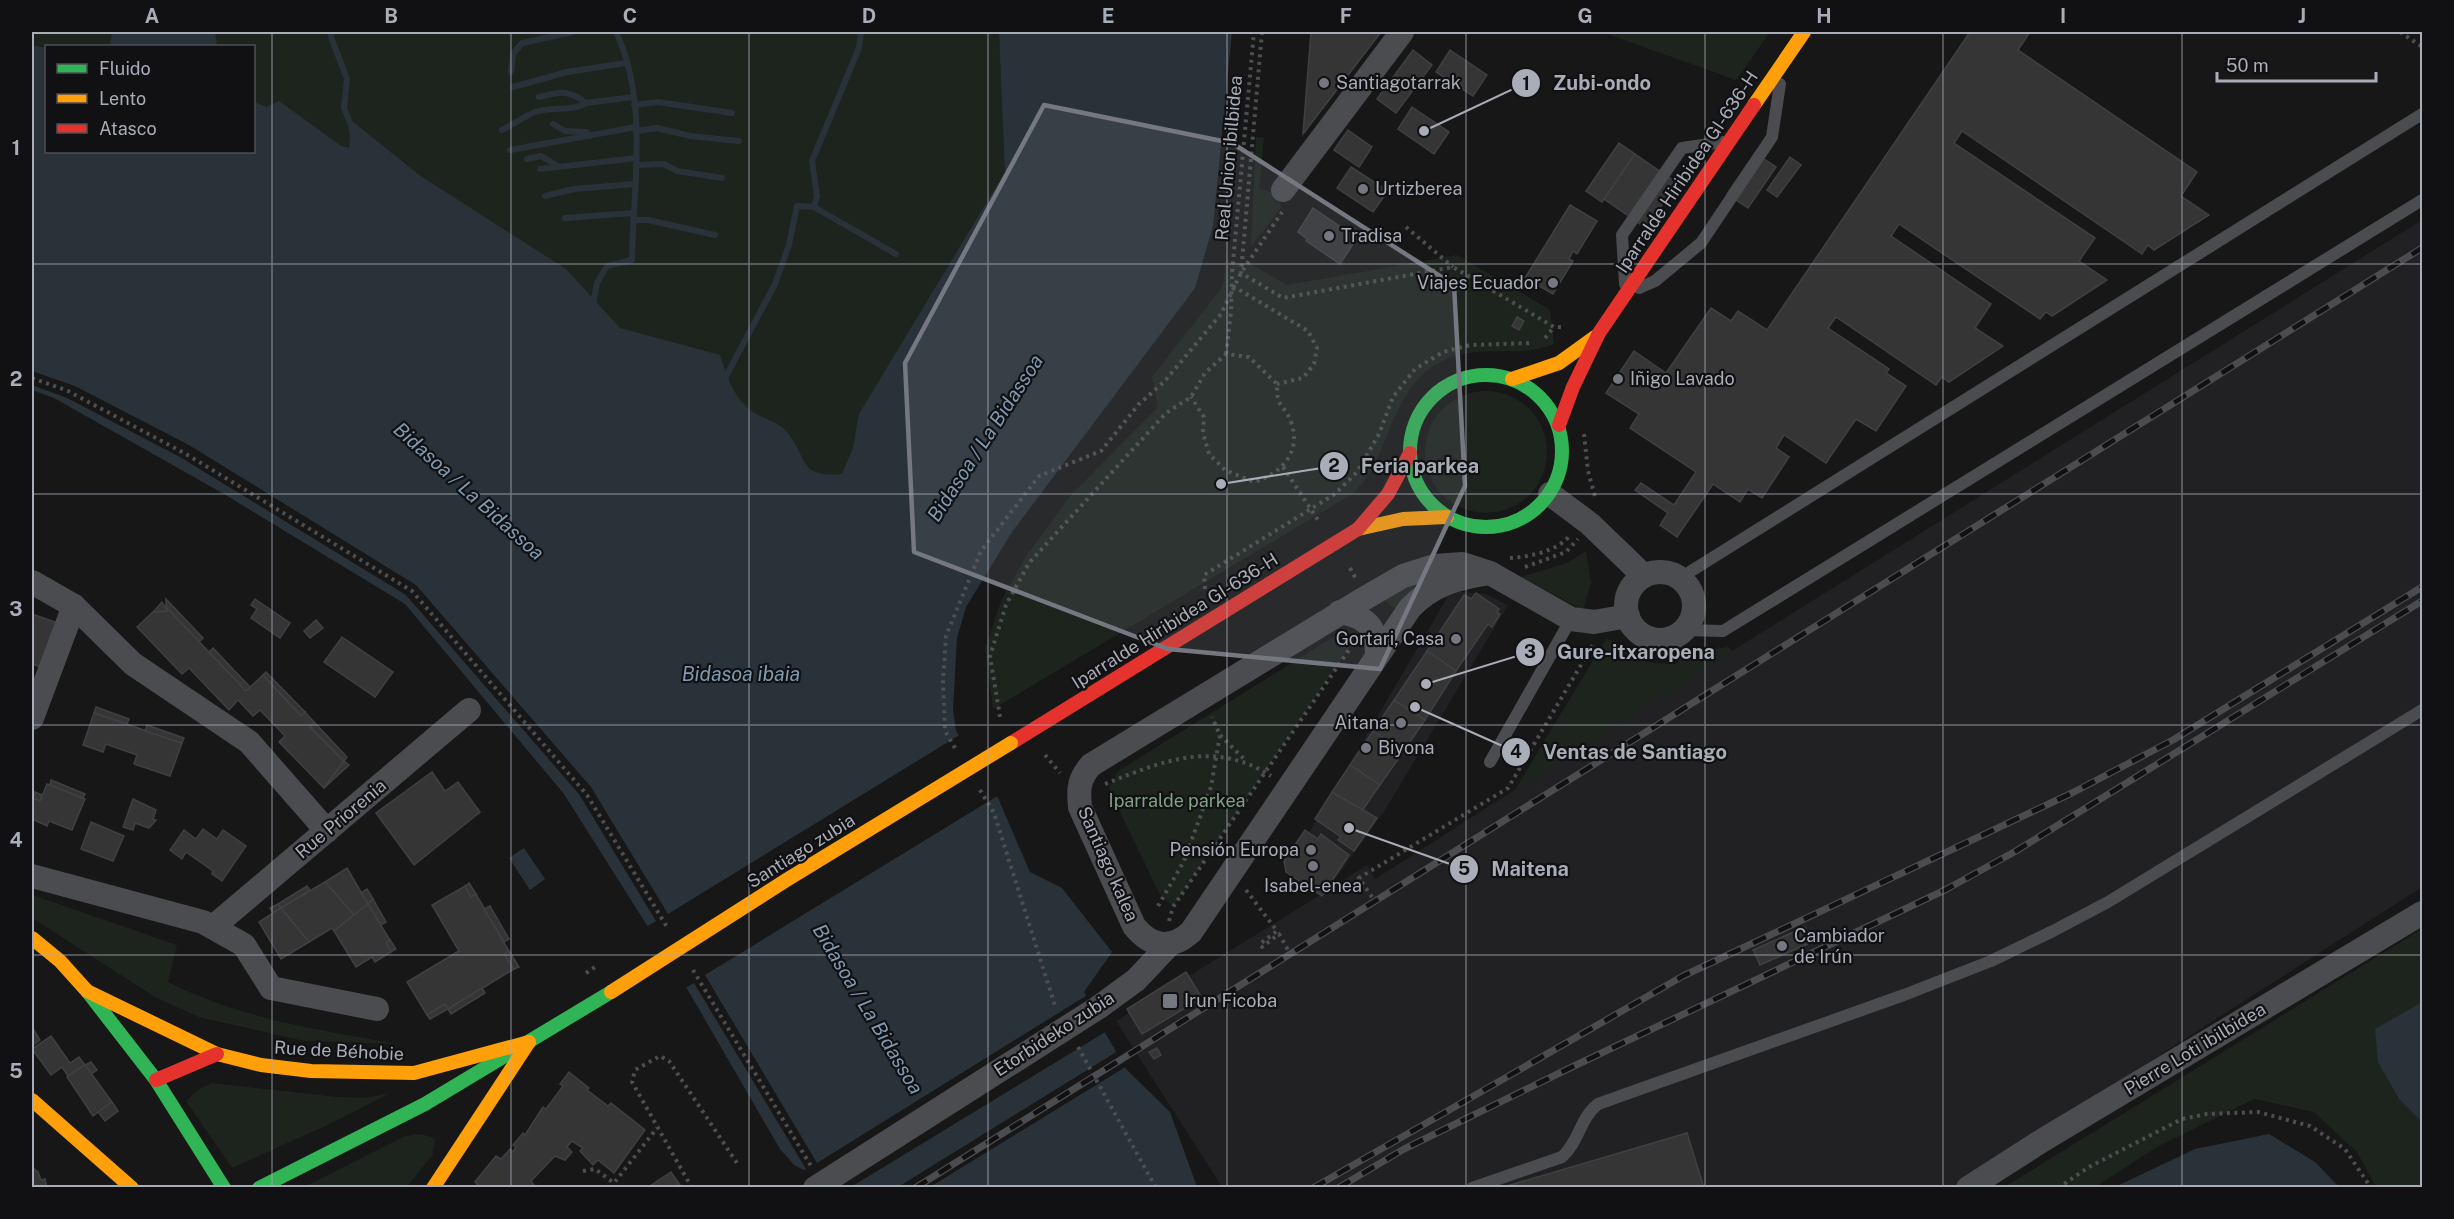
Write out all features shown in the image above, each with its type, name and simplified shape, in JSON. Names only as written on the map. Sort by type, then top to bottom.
[{"type":"main road","name":"Iparralde Hiribidea GI-636-H","points":[[1558,425],[1599,333],[1804,32]]},
{"type":"main road","name":"Iparralde Hiribidea GI-636-H","points":[[1512,380],[1559,363],[1599,333]]},
{"type":"main road","name":"Iparralde Hiribidea GI-636-H","points":[[1011,743],[1358,529],[1388,494],[1410,453],[1418,417],[1428,402],[1442,389],[1458,380],[1494,375],[1512,380],[1540,397],[1558,425],[1563,461],[1550,494],[1538,508],[1521,520],[1503,526],[1484,528],[1465,525],[1447,517],[1432,505],[1420,489],[1413,472],[1410,453]]},
{"type":"main road","name":"Iparralde Hiribidea GI-636-H","points":[[1358,529],[1403,519],[1447,517]]},
{"type":"main road","name":"Santiago zubia","points":[[611,992],[788,879],[1011,743]]},
{"type":"main road","name":"Rue de Béhobie","points":[[32,938],[60,962],[87,991],[156,1080],[224,1188]]},
{"type":"main road","name":"Rue de Béhobie","points":[[32,950],[60,962]]},
{"type":"main road","name":"Rue de Béhobie","points":[[87,991],[217,1054],[261,1065],[311,1071],[414,1073],[529,1042]]},
{"type":"main road","name":"Rue de Béhobie","points":[[259,1188],[425,1104],[611,992]]},
{"type":"main road","name":"Rue de Béhobie","points":[[433,1188],[529,1042]]},
{"type":"main road","points":[[156,1080],[217,1054]]},
{"type":"main road","points":[[32,1100],[132,1188]]},
{"type":"street","points":[[1283,190],[1402,32]]},
{"type":"street","points":[[1550,494],[1580,528],[1644,576]]},
{"type":"street","points":[[1340,612],[1403,576],[1435,566],[1462,564],[1495,566],[1571,619],[1594,622],[1628,616]]},
{"type":"street","points":[[1162,945],[1183,940],[1191,932],[1377,655],[1422,596],[1445,582],[1495,566]]},
{"type":"street","points":[[1662,572],[1680,578],[1688,586],[1694,609],[1684,630],[1664,640],[1652,639],[1633,626],[1628,616],[1629,593],[1644,576],[1662,572]]},
{"type":"street","points":[[32,582],[74,606],[133,663],[249,742],[327,831]]},
{"type":"street","points":[[32,718],[74,606]]},
{"type":"street","points":[[1340,612],[1360,618],[1372,629],[1377,640],[1377,655]]},
{"type":"street","name":"Santiago kalea","points":[[1162,945],[1144,938],[1134,926],[1080,807],[1078,788],[1081,776],[1091,765],[1340,612]]},
{"type":"street","name":"Rue Priorenia","points":[[213,927],[469,710]]},
{"type":"street","points":[[32,876],[203,921],[244,945],[271,988],[377,1009]]},
{"type":"street","name":"Pierre Loti ibilbidea","points":[[1968,1188],[2043,1140],[2422,913]]},
{"type":"street","name":"Etorbideko zubia","points":[[815,1188],[1099,1007],[1136,980],[1162,945]]},
{"type":"lane","points":[[1730,141],[1682,148],[1622,235],[1625,295],[1655,281],[1701,243],[1772,137],[1784,62]]},
{"type":"lane","points":[[1680,578],[2422,114]]},
{"type":"lane","points":[[1684,630],[1723,632],[2422,200]]},
{"type":"lane","points":[[1490,762],[1571,619]]},
{"type":"lane","points":[[1472,1188],[1562,1157],[1572,1149],[1585,1117],[1598,1104],[1904,995],[1991,961],[2053,931],[2108,902],[2422,710]]},
{"type":"path","name":"Real Union ibilbidea","points":[[1226,354],[1254,32]]},
{"type":"path","points":[[1241,273],[1262,32]]},
{"type":"path","points":[[2400,32],[2421,46],[2422,44]]},
{"type":"path","points":[[957,752],[945,731],[943,682],[946,636],[981,551],[1039,476],[1101,451],[1139,404],[1164,382],[1221,314],[1233,286],[1287,205],[1283,190]]},
{"type":"path","points":[[1205,589],[1204,575],[1335,494],[1357,472],[1379,434],[1393,397],[1414,369],[1443,352],[1470,345],[1523,344],[1544,339],[1554,327],[1453,267],[1406,227]]},
{"type":"path","points":[[1241,273],[1283,298],[1453,267]]},
{"type":"path","points":[[1233,286],[1308,331],[1317,348],[1314,364],[1303,378],[1277,384]]},
{"type":"path","points":[[1000,717],[990,656],[1006,605],[1029,563],[1166,413],[1191,397],[1205,373],[1226,354],[1249,357],[1277,384],[1276,400],[1290,421],[1294,436],[1283,467],[1271,477],[1254,482],[1225,470],[1209,454],[1203,433],[1204,417],[1191,397]]},
{"type":"path","points":[[1516,570],[1566,552],[1597,500],[1587,471],[1584,426]]},
{"type":"path","points":[[1283,467],[1318,520]]},
{"type":"path","points":[[1495,566],[1530,557],[1566,540],[1580,528]]},
{"type":"path","points":[[1162,945],[1173,907],[1353,642],[1372,629]]},
{"type":"path","points":[[1209,710],[1220,735],[1245,760],[1273,777]]},
{"type":"path","points":[[1158,906],[1184,861],[1211,786],[1220,735]]},
{"type":"path","points":[[1045,755],[1065,778]]},
{"type":"path","points":[[1102,786],[1147,767],[1198,756],[1216,755],[1245,760]]},
{"type":"path","points":[[975,782],[994,813],[1052,1002],[1058,1012]]},
{"type":"path","points":[[1245,889],[1277,931],[1260,944],[1262,947],[1279,934],[1288,950]]},
{"type":"path","points":[[1075,1043],[1156,1188]]},
{"type":"path","points":[[691,1187],[632,1082],[635,1070],[660,1056],[669,1061],[737,1163]]},
{"type":"path","points":[[2058,1188],[2089,1167],[2182,1119],[2207,1114],[2258,1112],[2310,1126],[2345,1149],[2371,1188]]},
{"type":"path","points":[[583,1171],[595,1169],[614,1184],[657,1128]]},
{"type":"highlighted area","points":[[1044,105],[1232,143],[1454,285],[1465,486],[1380,669],[1168,649],[914,552],[905,363]]},
{"type":"shaded area","points":[[2422,220],[2422,887],[1954,1187],[1222,1187],[1116,1021],[1320,895],[1286,872],[1451,591],[1486,594],[1508,605],[1385,810],[1327,890],[1367,865],[1375,879],[1732,651]]},
{"type":"green space","points":[[32,32],[999,32],[1006,171],[839,517],[255,120],[255,45],[45,45],[45,48],[32,45]]},
{"type":"green space","points":[[1602,32],[1770,32],[1736,80]]},
{"type":"green space","points":[[1256,137],[1264,138],[1259,189],[1279,194],[1281,208],[1251,247]]},
{"type":"green space","points":[[1457,255],[1550,310],[1554,344],[1532,350],[1463,354],[1445,360],[1430,369],[1417,380],[1407,394],[1375,464],[1354,493],[993,709],[985,649],[1001,601],[1026,556],[1071,495],[1158,407],[1152,377],[1223,286],[1226,261],[1251,264],[1287,285]]},
{"type":"green space","points":[[1486,391],[1509,396],[1529,409],[1542,429],[1547,452],[1542,475],[1529,495],[1509,508],[1486,513],[1463,508],[1443,495],[1430,475],[1425,452],[1430,429],[1443,409],[1463,396]]},
{"type":"green space","points":[[1586,551],[1591,583],[1583,610],[1521,577],[1567,563]]},
{"type":"green space","points":[[1440,572],[1399,613],[1381,596]]},
{"type":"green space","name":"Iparralde parkea","points":[[1343,631],[1353,642],[1173,907],[1159,893],[1109,789],[1118,771]]},
{"type":"green space","points":[[1606,639],[1616,643],[1636,658],[1654,663],[1678,663],[1678,653],[1729,647],[1732,651],[1513,793]]},
{"type":"green space","points":[[32,895],[177,945],[168,982],[196,995],[281,1022],[398,1044],[304,1041],[199,1017],[155,997],[32,918]]},
{"type":"green space","points":[[2422,929],[2422,1002],[2375,1029],[2399,1099],[2422,1122],[2422,1179],[2419,1187],[2376,1187],[2357,1152],[2314,1112],[2254,1099],[2157,1147],[2095,1187],[2003,1188]]},
{"type":"green space","points":[[212,1083],[337,1097],[366,1098],[390,1093],[334,1122],[232,1168],[186,1101],[198,1090]]},
{"type":"green space","points":[[422,1134],[435,1139],[433,1154],[407,1187],[304,1187],[405,1136]]},
{"type":"water","points":[[112,32],[215,32],[217,45],[110,45]]},
{"type":"water","name":"Bidasoa ibaia","points":[[999,32],[1232,32],[1213,226],[1195,288],[1012,532],[966,607],[957,638],[953,710],[956,731],[998,798],[1030,872],[1062,888],[1112,952],[1084,992],[1104,1023],[1103,1029],[1126,1069],[1170,1112],[1197,1187],[837,1187],[794,1165],[780,1149],[689,992],[564,794],[405,604],[224,494],[54,398],[32,390],[32,45],[45,48],[45,153],[255,153],[255,102],[267,107],[279,101],[341,146],[349,148],[347,117],[419,175],[566,269],[620,328],[720,355],[729,381],[743,404],[786,431],[806,464],[818,473],[842,474],[853,448],[859,414],[1005,172]]},
{"type":"water","points":[[524,848],[545,879],[530,890],[509,858]]},
{"type":"water","points":[[2422,1002],[2422,1122],[2399,1099],[2378,1062],[2375,1029]]},
{"type":"water","points":[[2269,1134],[2315,1162],[2339,1187],[2115,1187],[2195,1149]]},
{"type":"pier","points":[[32,371],[75,386],[189,445],[416,585],[591,787],[668,914],[961,734],[999,795],[705,975],[817,1163],[1089,994],[1106,1022],[1107,1031],[851,1187],[831,1188],[802,1173],[806,1169],[694,983],[684,989],[646,927],[656,921],[579,794],[406,595],[180,457],[67,398],[32,385]]},
{"type":"pier","points":[[1118,1051],[1127,1066],[930,1187],[898,1187]]},
{"type":"building","name":"Santiagotarrak","points":[[1311,32],[1381,32],[1303,134]]},
{"type":"building","points":[[1970,32],[2030,32],[2018,50],[2197,172],[2181,196],[2209,215],[2154,250],[2148,245],[2142,254],[1962,131],[1954,143],[2095,238],[2079,261],[2107,280],[2052,316],[2046,312],[2040,319],[1899,224],[1891,236],[1991,304],[1975,328],[2003,346],[1949,382],[1942,377],[1936,385],[1836,317],[1828,328],[1889,369],[1886,373],[1906,386],[1876,431],[1856,419],[1826,463],[1784,435],[1776,448],[1789,457],[1762,498],[1748,489],[1740,502],[1713,484],[1677,537],[1660,525],[1668,513],[1635,490],[1641,483],[1674,505],[1696,472],[1630,428],[1639,414],[1606,393],[1634,351],[1666,373],[1711,308],[1731,321],[1738,311],[1767,330]]},
{"type":"building","points":[[1413,50],[1432,65],[1396,113],[1377,99]]},
{"type":"building","points":[[1450,50],[1487,75],[1473,96],[1436,72]]},
{"type":"building","points":[[1412,107],[1449,132],[1434,154],[1398,129]]},
{"type":"building","points":[[1348,130],[1372,147],[1359,167],[1334,150]]},
{"type":"building","points":[[1619,143],[1635,154],[1602,202],[1586,191]]},
{"type":"building","points":[[1755,153],[1776,167],[1748,208],[1727,194]]},
{"type":"building","points":[[1635,154],[1677,183],[1646,228],[1604,199]]},
{"type":"building","points":[[1790,157],[1801,165],[1777,197],[1767,190]]},
{"type":"building","name":"Urtizberea","points":[[1351,167],[1388,191],[1373,212],[1337,188]]},
{"type":"building","points":[[1570,205],[1597,221],[1577,254],[1573,251],[1569,259],[1573,261],[1553,294],[1525,278]]},
{"type":"building","name":"Tradisa","points":[[1313,208],[1357,238],[1340,264],[1306,241],[1307,239],[1298,232]]},
{"type":"building","points":[[1517,317],[1524,321],[1519,330],[1512,326]]},
{"type":"building","name":"Gortari, Casa","points":[[1476,593],[1499,609],[1497,612],[1500,614],[1492,627],[1488,624],[1456,671],[1427,651],[1464,595],[1471,599]]},
{"type":"building","points":[[166,599],[203,638],[199,642],[166,607]]},
{"type":"building","points":[[255,599],[290,623],[280,638],[251,618],[257,609],[251,605]]},
{"type":"building","points":[[162,602],[167,611],[153,612]]},
{"type":"building","points":[[166,607],[246,691],[263,675],[301,716],[305,712],[314,722],[310,727],[344,761],[324,788],[279,742],[285,736],[260,710],[253,716],[238,700],[229,710],[189,668],[182,674],[137,627],[153,612],[167,611]]},
{"type":"building","points":[[32,614],[66,626],[49,670],[32,664]]},
{"type":"building","points":[[316,620],[323,628],[310,638],[304,631]]},
{"type":"building","points":[[342,637],[393,672],[375,697],[324,662]]},
{"type":"building","points":[[213,648],[250,687],[246,691],[209,652]]},
{"type":"building","points":[[1427,651],[1456,671],[1425,720],[1394,700]]},
{"type":"building","points":[[266,672],[305,712],[301,716],[263,675]]},
{"type":"building","name":"Aitana","points":[[1394,700],[1425,720],[1403,752],[1373,731]]},
{"type":"building","points":[[96,707],[129,719],[127,724],[94,713]]},
{"type":"building","points":[[94,713],[182,743],[170,776],[134,764],[137,755],[106,744],[103,752],[83,745]]},
{"type":"building","points":[[314,722],[347,757],[344,761],[310,727]]},
{"type":"building","points":[[147,725],[184,738],[182,743],[145,731]]},
{"type":"building","points":[[1373,731],[1403,752],[1380,785],[1350,765]]},
{"type":"building","points":[[344,761],[349,765],[324,788]]},
{"type":"building","points":[[1350,765],[1380,785],[1362,811],[1332,792]]},
{"type":"building","points":[[432,772],[445,791],[458,782],[480,812],[414,865],[376,813]]},
{"type":"building","points":[[51,780],[85,794],[83,798],[50,785]]},
{"type":"building","points":[[47,784],[85,799],[72,830],[49,821],[47,826],[32,819],[33,798],[40,801]]},
{"type":"building","points":[[35,792],[42,795],[40,801],[33,798]]},
{"type":"building","points":[[1332,792],[1377,818],[1354,851],[1338,840],[1341,837],[1315,819]]},
{"type":"building","points":[[133,799],[156,810],[153,819],[156,820],[149,828],[135,823],[133,830],[123,827]]},
{"type":"building","points":[[91,822],[124,836],[113,861],[81,849]]},
{"type":"building","points":[[203,829],[217,839],[223,830],[246,846],[222,881],[212,874],[213,871],[186,852],[182,859],[170,850],[184,830],[196,839]]},
{"type":"building","name":"Isabel-enea","points":[[1305,830],[1318,839],[1321,834],[1349,855],[1322,896],[1286,872],[1284,861]]},
{"type":"building","points":[[347,868],[368,904],[354,915],[325,882]]},
{"type":"building","points":[[325,882],[354,915],[334,931],[332,928],[309,942],[281,908]]},
{"type":"building","points":[[469,883],[476,894],[471,897],[465,886]]},
{"type":"building","points":[[307,886],[310,890],[281,908],[278,904]]},
{"type":"building","points":[[465,886],[471,897],[476,894],[509,951],[504,954],[514,969],[448,1009],[445,1004],[427,1015],[407,982],[459,951],[432,905]]},
{"type":"building","points":[[367,889],[373,899],[368,904],[361,893]]},
{"type":"building","points":[[373,899],[386,922],[381,925],[368,904]]},
{"type":"building","points":[[278,904],[281,908],[273,913],[270,908]]},
{"type":"building","points":[[368,904],[390,940],[386,943],[391,952],[375,962],[372,957],[356,967],[334,931]]},
{"type":"building","points":[[490,906],[509,939],[504,942],[484,909]]},
{"type":"building","points":[[281,908],[309,942],[281,959],[259,922]]},
{"type":"building","name":"Cambiador de Irún","points":[[1805,927],[1812,942],[1760,965],[1753,950]]},
{"type":"building","points":[[390,940],[396,949],[391,952],[386,943]]},
{"type":"building","points":[[509,951],[519,967],[514,969],[504,954]]},
{"type":"building","name":"Irun Ficoba","points":[[1186,972],[1202,998],[1142,1034],[1127,1009]]},
{"type":"building","points":[[482,988],[485,993],[451,1014],[448,1009]]},
{"type":"building","points":[[445,1004],[448,1009],[430,1019],[427,1015]]},
{"type":"building","points":[[32,1027],[40,1040],[32,1046]]},
{"type":"building","points":[[51,1036],[70,1063],[79,1057],[85,1065],[68,1076],[62,1067],[51,1075],[32,1049]]},
{"type":"building","points":[[1157,1048],[1161,1055],[1154,1059],[1149,1052]]},
{"type":"building","points":[[91,1062],[97,1070],[91,1074],[85,1065]]},
{"type":"building","points":[[85,1065],[112,1102],[93,1116],[67,1077]]},
{"type":"building","points":[[569,1072],[589,1088],[587,1090],[608,1106],[611,1103],[645,1130],[614,1173],[598,1160],[593,1165],[580,1151],[583,1148],[572,1141],[567,1147],[572,1152],[565,1160],[555,1156],[531,1181],[536,1188],[481,1188],[475,1182],[496,1156],[501,1159],[510,1149],[513,1152],[516,1147],[513,1145],[523,1133],[525,1135],[543,1107],[546,1109],[563,1086],[560,1084]]},
{"type":"building","points":[[112,1102],[118,1111],[105,1121],[98,1112]]},
{"type":"building","points":[[1687,1133],[1704,1188],[1500,1188]]},
{"type":"building","points":[[32,1167],[38,1172],[41,1180],[45,1179],[47,1188],[32,1188]]},
{"type":"building","points":[[671,1172],[682,1188],[647,1188]]},
{"type":"waterway","points":[[332,32],[331,37],[347,79],[344,108],[350,123]]},
{"type":"waterway","points":[[511,72],[513,54],[522,43],[573,32]]},
{"type":"waterway","points":[[593,305],[597,283],[607,266],[632,260],[636,115],[633,86],[616,32]]},
{"type":"waterway","points":[[723,382],[775,284],[789,245],[797,206],[814,207],[817,196],[812,161],[859,48],[861,32]]},
{"type":"waterway","points":[[513,87],[567,72],[626,63]]},
{"type":"waterway","points":[[539,97],[564,93],[575,95],[586,103],[633,97]]},
{"type":"waterway","points":[[634,105],[658,102],[732,113]]},
{"type":"waterway","points":[[502,130],[535,112],[581,106],[586,103]]},
{"type":"waterway","points":[[553,124],[565,131],[586,132],[590,136]]},
{"type":"waterway","points":[[510,150],[636,127]]},
{"type":"waterway","points":[[636,131],[657,128],[690,136],[739,141]]},
{"type":"waterway","points":[[527,159],[541,156],[558,166]]},
{"type":"waterway","points":[[540,169],[636,158]]},
{"type":"waterway","points":[[636,165],[664,164],[677,171],[722,178]]},
{"type":"waterway","points":[[545,196],[574,189],[635,184]]},
{"type":"waterway","points":[[814,207],[896,254]]},
{"type":"waterway","points":[[565,218],[633,213]]},
{"type":"waterway","points":[[633,220],[648,220],[715,235]]},
{"type":"railway","points":[[915,1188],[2422,248]]},
{"type":"railway","points":[[1313,1188],[1683,976],[2074,792],[2173,740],[2422,587]]},
{"type":"railway","points":[[1338,1188],[1404,1149],[1945,890],[2016,851],[2422,601]]},
{"type":"traffic: fast","points":[[1486,375],[1501,376],[1515,381],[1540,397],[1556,422],[1561,436],[1562,451],[1561,466],[1556,480],[1540,505],[1515,521],[1501,526],[1486,527],[1471,526],[1457,521],[1432,505],[1416,480],[1411,466],[1410,451],[1411,436],[1416,422],[1432,397],[1457,381],[1471,376],[1486,375]]},
{"type":"traffic: fast","points":[[87,991],[156,1080],[224,1188]]},
{"type":"traffic: fast","points":[[259,1188],[425,1104],[611,992]]},
{"type":"traffic: slow","points":[[1754,105],[1804,32]]},
{"type":"traffic: slow","points":[[1512,379],[1559,363],[1595,337]]},
{"type":"traffic: slow","points":[[1358,529],[1403,519],[1447,517]]},
{"type":"traffic: slow","points":[[611,992],[788,879],[1011,743]]},
{"type":"traffic: slow","points":[[32,938],[60,961],[87,991],[217,1054],[261,1065],[311,1071],[414,1073],[529,1042]]},
{"type":"traffic: slow","points":[[433,1188],[529,1042]]},
{"type":"traffic: slow","points":[[32,1100],[132,1188]]},
{"type":"traffic: jam","points":[[1559,425],[1573,387],[1599,333],[1754,105]]},
{"type":"traffic: jam","points":[[1011,743],[1358,529],[1388,494],[1410,453]]},
{"type":"traffic: jam","points":[[156,1080],[217,1054]]},
{"type":"place","name":"Santiagotarrak","points":[[1324,83]]},
{"type":"place","name":"Zubi-ondo","points":[[1424,131]]},
{"type":"place","name":"Urtizberea","points":[[1363,189]]},
{"type":"place","name":"Tradisa","points":[[1329,236]]},
{"type":"place","name":"Viajes Ecuador","points":[[1553,283]]},
{"type":"place","name":"Iñigo Lavado","points":[[1618,379]]},
{"type":"place","name":"Feria parkea","points":[[1221,484]]},
{"type":"place","name":"Gortari, Casa","points":[[1456,639]]},
{"type":"place","name":"Gure-itxaropena","points":[[1426,684]]},
{"type":"place","name":"Ventas de Santiago","points":[[1415,707]]},
{"type":"place","name":"Aitana","points":[[1401,723]]},
{"type":"place","name":"Biyona","points":[[1366,748]]},
{"type":"place","name":"Maitena","points":[[1349,828]]},
{"type":"place","name":"Pensión Europa","points":[[1311,850]]},
{"type":"place","name":"Isabel-enea","points":[[1313,866]]},
{"type":"place","name":"Cambiador de Irún","points":[[1782,946]]},
{"type":"place","name":"Irun Ficoba","points":[[1170,1001]]},
{"type":"water label","name":"Bidasoa / La Bidassoa","points":[[985,438]]},
{"type":"water label","name":"Bidasoa / La Bidassoa","points":[[469,491]]},
{"type":"water label","name":"Bidasoa / La Bidassoa","points":[[868,1009]]}]
